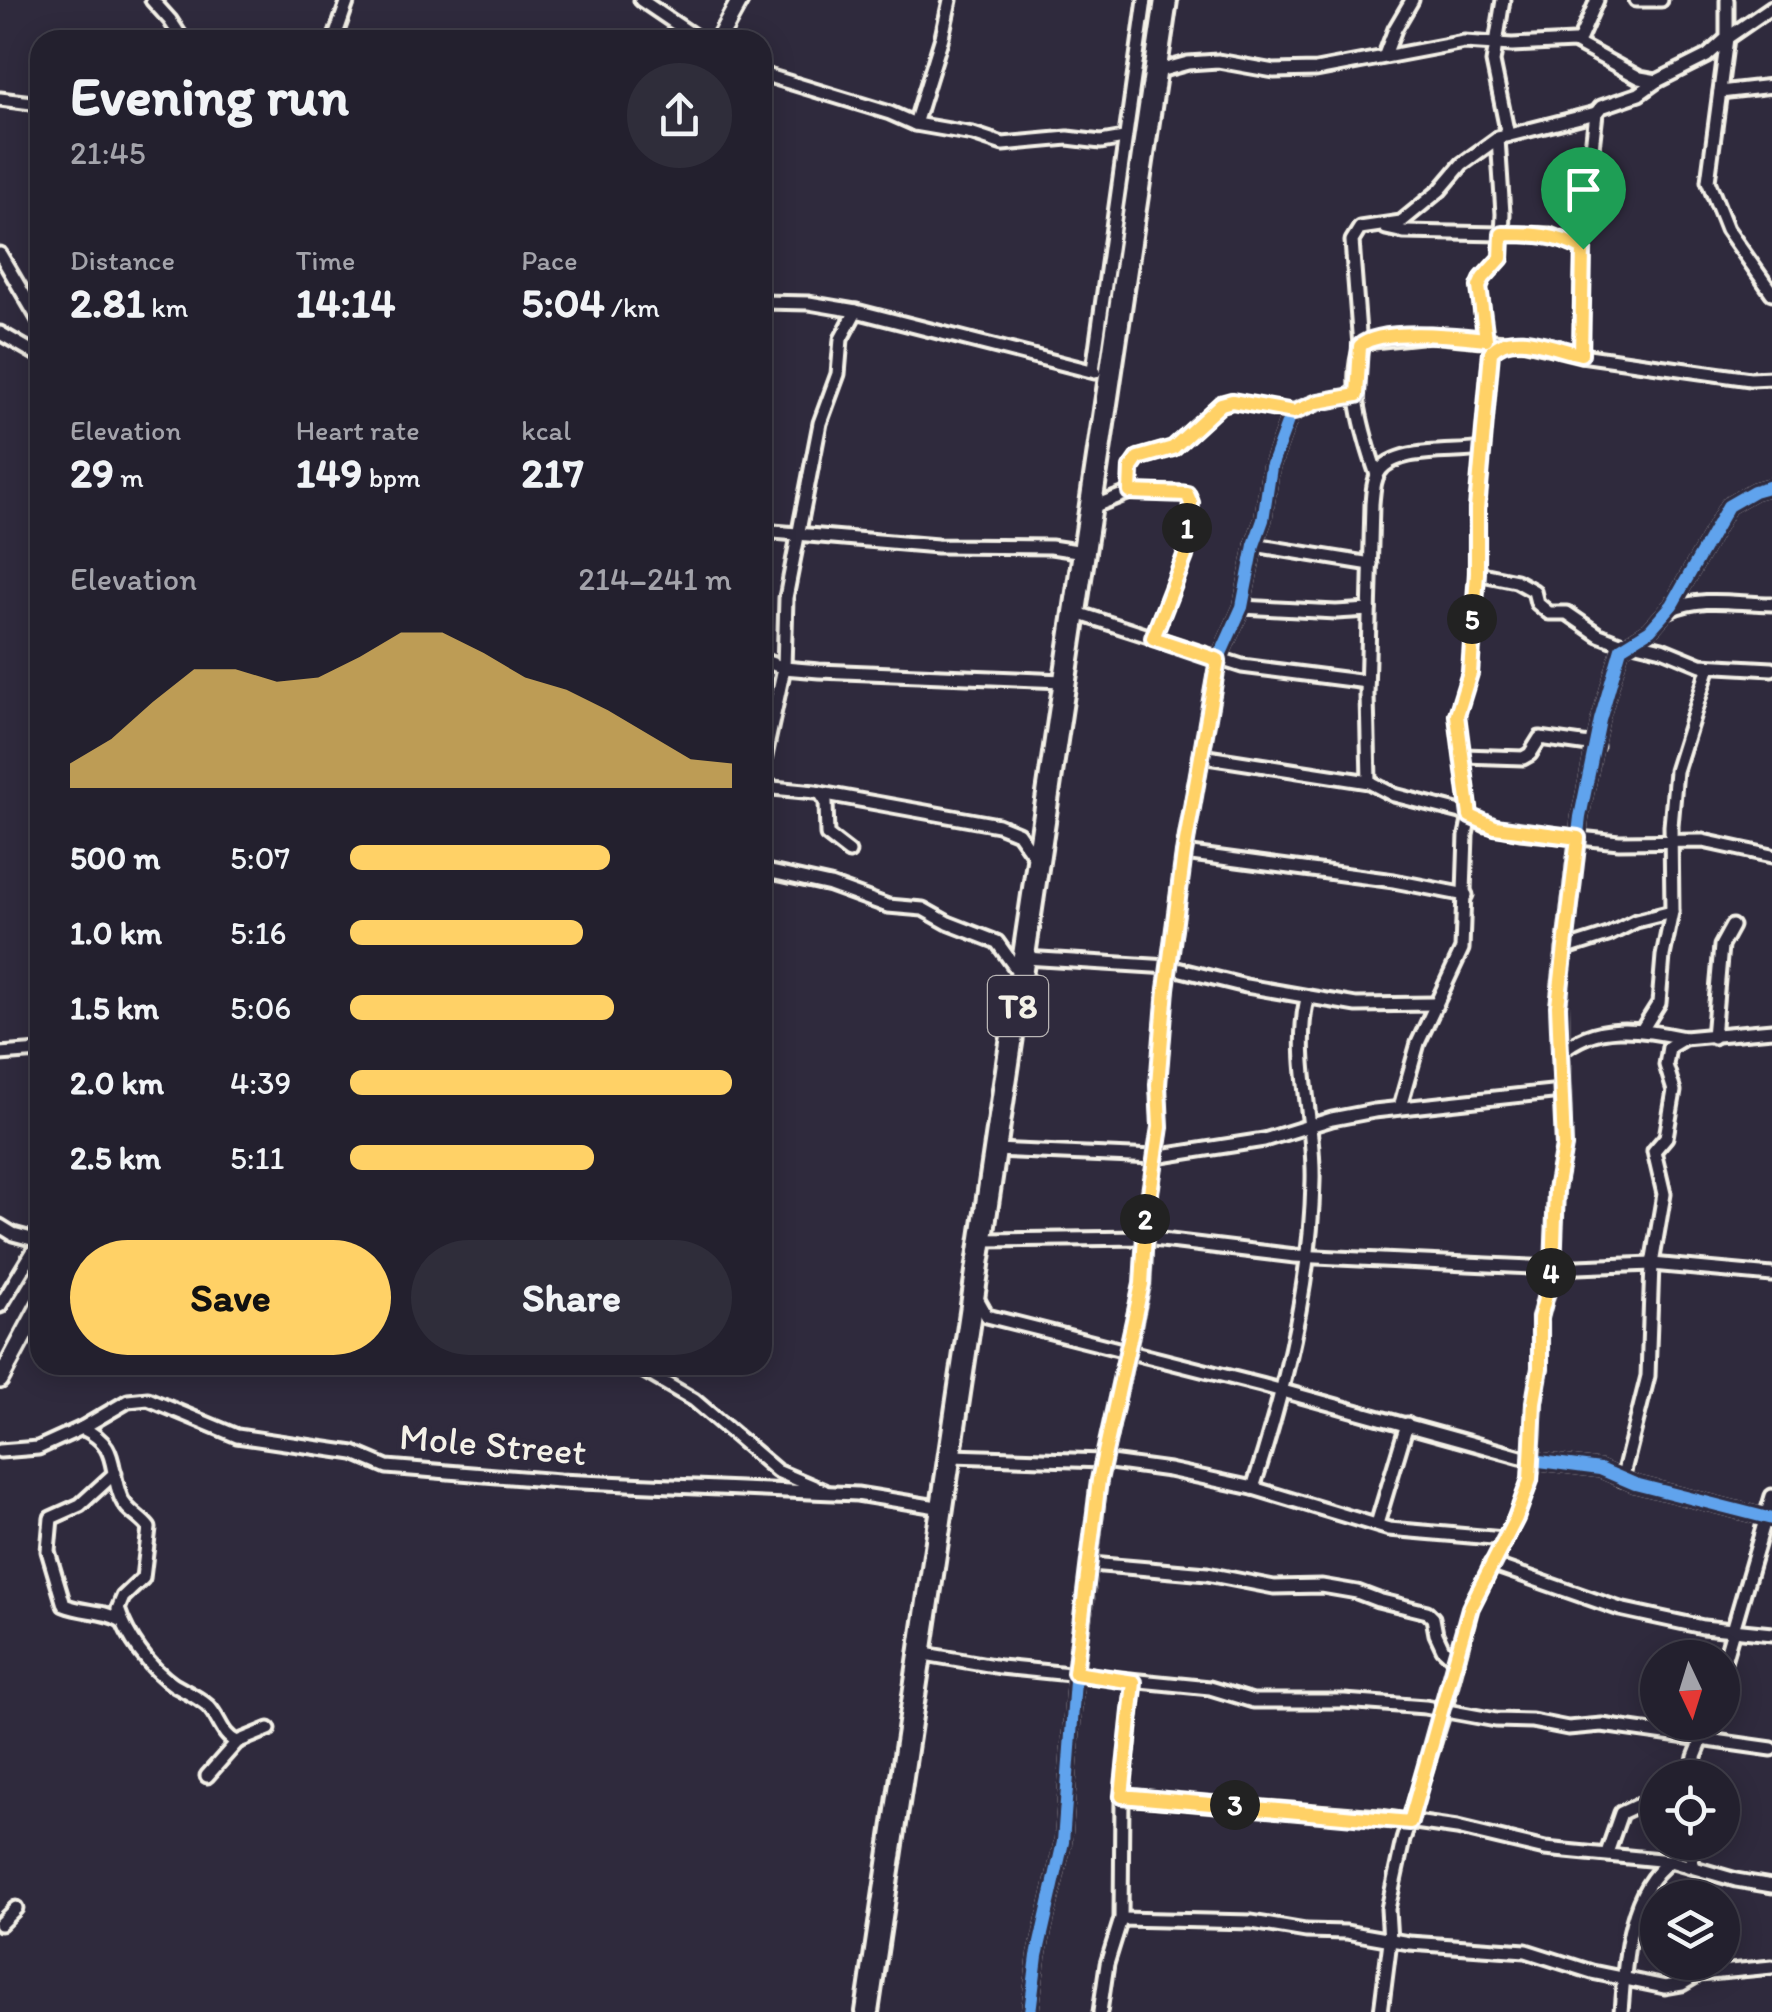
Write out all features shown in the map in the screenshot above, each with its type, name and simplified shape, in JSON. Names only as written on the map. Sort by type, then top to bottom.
[{"type":"highway","name":"T8","points":[[867,2012],[1166,0]]},
{"type":"street","points":[[152,0],[175,30]]},
{"type":"street","points":[[338,30],[348,0]]},
{"type":"street","points":[[641,0],[685,30]]},
{"type":"street","points":[[724,30],[740,0]]},
{"type":"street","points":[[915,124],[950,0]]},
{"type":"street","points":[[1093,370],[1145,0]]},
{"type":"street","points":[[1385,55],[1412,0]]},
{"type":"street","points":[[1486,339],[1479,287],[1501,258],[1503,137],[1494,45],[1504,0]]},
{"type":"street","points":[[1578,43],[1597,0]]},
{"type":"street","points":[[1636,0],[1661,0]]},
{"type":"street","points":[[1728,0],[1727,38],[1708,181],[1727,228],[1772,293]]},
{"type":"street","points":[[1581,354],[1583,249],[1596,113],[1601,107],[1639,94],[1707,56],[1772,7]]},
{"type":"street","points":[[1155,72],[1188,63],[1218,61],[1274,71],[1316,70],[1464,42],[1578,43],[1640,78],[1658,80]]},
{"type":"street","points":[[772,77],[915,124],[973,134],[1002,144],[1124,138]]},
{"type":"street","points":[[1720,92],[1772,86]]},
{"type":"street","points":[[0,100],[30,103]]},
{"type":"street","points":[[1369,782],[1369,610],[1372,504],[1377,474],[1357,395],[1360,346],[1352,241],[1360,228],[1401,222],[1440,190],[1462,164],[1503,137],[1596,113]]},
{"type":"street","points":[[1379,225],[1404,232],[1550,234],[1583,249]]},
{"type":"street","points":[[0,254],[30,305]]},
{"type":"street","points":[[772,302],[856,311],[1040,360],[1093,370],[1108,386]]},
{"type":"street","points":[[772,724],[784,668],[786,598],[820,423],[838,374],[841,339],[856,311]]},
{"type":"street","points":[[0,333],[30,349]]},
{"type":"street","points":[[1360,346],[1370,339],[1384,337],[1522,341],[1581,354],[1750,379],[1772,378]]},
{"type":"street","points":[[1400,1107],[1410,1067],[1434,1004],[1462,949],[1470,816],[1457,715],[1470,673],[1481,449],[1490,358],[1494,348],[1504,342]]},
{"type":"street","points":[[22,344],[30,343]]},
{"type":"street","points":[[1130,492],[1131,468],[1138,458],[1173,448],[1221,404],[1232,401],[1294,412],[1318,402],[1357,395]]},
{"type":"street","points":[[1030,2012],[1037,1956],[1063,1842],[1075,1673],[1104,1460],[1142,1284],[1160,1127],[1158,1085],[1184,853],[1218,660],[1242,607],[1274,455],[1294,412]]},
{"type":"street","points":[[1377,474],[1386,464],[1408,456],[1481,449]]},
{"type":"street","points":[[1666,612],[1693,572],[1728,506],[1772,486]]},
{"type":"street","points":[[1090,508],[1130,492],[1187,494],[1191,503],[1185,556],[1153,638]]},
{"type":"street","points":[[772,531],[960,547],[1050,546],[1084,552]]},
{"type":"street","points":[[1254,545],[1371,564]]},
{"type":"street","points":[[1477,573],[1516,581],[1534,591],[1537,604],[1549,613],[1565,612],[1598,634],[1710,666],[1772,669]]},
{"type":"street","points":[[1381,2012],[1390,1941],[1391,1891],[1470,1608],[1524,1498],[1532,1460],[1540,1318],[1553,1268],[1556,1190],[1564,1146],[1558,1006],[1564,949],[1578,838],[1600,720],[1618,654],[1666,612],[1688,602],[1772,604]]},
{"type":"street","points":[[1242,607],[1369,610]]},
{"type":"street","points":[[1077,613],[1218,660],[1268,671],[1368,682]]},
{"type":"street","points":[[772,664],[784,668],[1063,681]]},
{"type":"street","points":[[1642,1030],[1659,1002],[1672,912],[1671,840],[1676,770],[1710,666]]},
{"type":"street","points":[[1464,756],[1523,758],[1540,738],[1596,746]]},
{"type":"street","points":[[1201,756],[1369,782],[1394,795],[1495,827],[1620,842],[1703,842],[1772,856]]},
{"type":"street","points":[[772,788],[1012,829],[1026,841],[1039,864]]},
{"type":"street","points":[[821,794],[826,802],[828,835],[849,852]]},
{"type":"street","points":[[1184,853],[1394,881],[1466,895]]},
{"type":"street","points":[[772,872],[830,885],[894,907],[923,909],[997,942],[1024,968],[1170,967],[1307,998],[1366,1006],[1434,1004]]},
{"type":"street","points":[[1564,949],[1636,921],[1672,912]]},
{"type":"street","points":[[1713,1036],[1721,946],[1732,926]]},
{"type":"street","points":[[1253,1488],[1282,1392],[1306,1257],[1314,1179],[1303,1059],[1307,998]]},
{"type":"street","points":[[1560,1054],[1580,1037],[1615,1029],[1684,1038],[1772,1030]]},
{"type":"street","points":[[1622,1479],[1648,1376],[1652,1264],[1664,1194],[1654,1151],[1666,1137],[1674,1091],[1666,1065],[1669,1047],[1684,1038]]},
{"type":"street","points":[[0,1054],[30,1052]]},
{"type":"street","points":[[996,1150],[1155,1157],[1264,1140],[1400,1107],[1560,1090]]},
{"type":"street","points":[[0,1226],[30,1238]]},
{"type":"street","points":[[982,1240],[1145,1238],[1237,1252],[1306,1257],[1553,1268],[1652,1264],[1771,1275],[1772,1289]]},
{"type":"street","points":[[0,1306],[30,1256]]},
{"type":"street","points":[[974,1288],[987,1316],[1532,1460],[1600,1470],[1709,1505],[1768,1518]]},
{"type":"street","points":[[2,1370],[30,1322]]},
{"type":"street","points":[[651,1375],[694,1400],[777,1471],[837,1496]]},
{"type":"street","name":"Mole Street","points":[[0,1451],[38,1448],[121,1404],[148,1399],[237,1436],[354,1452],[387,1468],[559,1481],[858,1494],[944,1508]]},
{"type":"street","points":[[1376,1524],[1407,1424]]},
{"type":"street","points":[[82,1428],[104,1443],[124,1504],[147,1523],[149,1532],[142,1578],[120,1604],[124,1622],[146,1657],[171,1683],[204,1702],[226,1736],[237,1742]]},
{"type":"street","points":[[952,1456],[1104,1460],[1253,1488],[1398,1530],[1504,1539]]},
{"type":"street","points":[[116,1473],[80,1505],[51,1518],[48,1543],[64,1605],[113,1615],[124,1622]]},
{"type":"street","points":[[1732,1640],[1772,1496]]},
{"type":"street","points":[[1091,1564],[1357,1592],[1427,1612],[1434,1618],[1443,1649],[1455,1660]]},
{"type":"street","points":[[1492,1564],[1608,1605],[1703,1627],[1772,1634]]},
{"type":"street","points":[[919,1653],[1000,1667],[1210,1688],[1253,1702],[1344,1701],[1568,1728],[1602,1725],[1640,1731]]},
{"type":"street","points":[[1100,2012],[1107,1964],[1121,1919],[1122,1796],[1134,1682]]},
{"type":"street","points":[[207,1776],[237,1742],[269,1729]]},
{"type":"street","points":[[1694,1760],[1703,1740],[1772,1748]]},
{"type":"street","points":[[1122,1796],[1457,1828],[1545,1849],[1670,1861],[1772,1886]]},
{"type":"street","points":[[1607,1853],[1622,1813],[1640,1807]]},
{"type":"street","points":[[1692,1860],[1694,1867]]},
{"type":"street","points":[[1622,2012],[1625,1958],[1647,1884],[1670,1861]]},
{"type":"street","points":[[0,1924],[16,1908]]},
{"type":"street","points":[[1121,1919],[1252,1922],[1390,1941],[1526,1951],[1592,1972],[1665,1988],[1700,1974],[1772,1966]]},
{"type":"cycle path","points":[[1030,2012],[1037,1956],[1063,1842],[1077,1654],[1099,1480],[1143,1284],[1146,1219],[1160,1127],[1158,1085],[1166,989],[1184,853],[1218,660],[1242,607],[1271,467],[1289,418],[1297,410],[1319,402],[1357,395]]},
{"type":"cycle path","points":[[1772,486],[1728,506],[1672,605],[1650,630],[1621,648],[1600,720],[1580,817],[1560,983],[1564,1146],[1556,1190],[1553,1268],[1540,1318],[1532,1460],[1600,1469],[1635,1484],[1772,1519]]},
{"type":"route","points":[[1502,234],[1550,234],[1583,249],[1581,354],[1511,340],[1491,352],[1477,509],[1470,673],[1457,715],[1470,816],[1495,827],[1578,838],[1558,1006],[1564,1146],[1556,1190],[1553,1268],[1540,1318],[1540,1368],[1530,1480],[1516,1518],[1470,1608],[1410,1822],[1122,1796],[1134,1682],[1075,1673],[1099,1480],[1138,1314],[1146,1219],[1160,1135],[1158,1085],[1172,938],[1218,660],[1153,638],[1185,556],[1191,503],[1187,494],[1130,492],[1131,468],[1141,456],[1173,448],[1214,408],[1226,402],[1294,412],[1318,402],[1357,395],[1360,346],[1370,339],[1486,339],[1479,287],[1501,258],[1502,234]]}]
